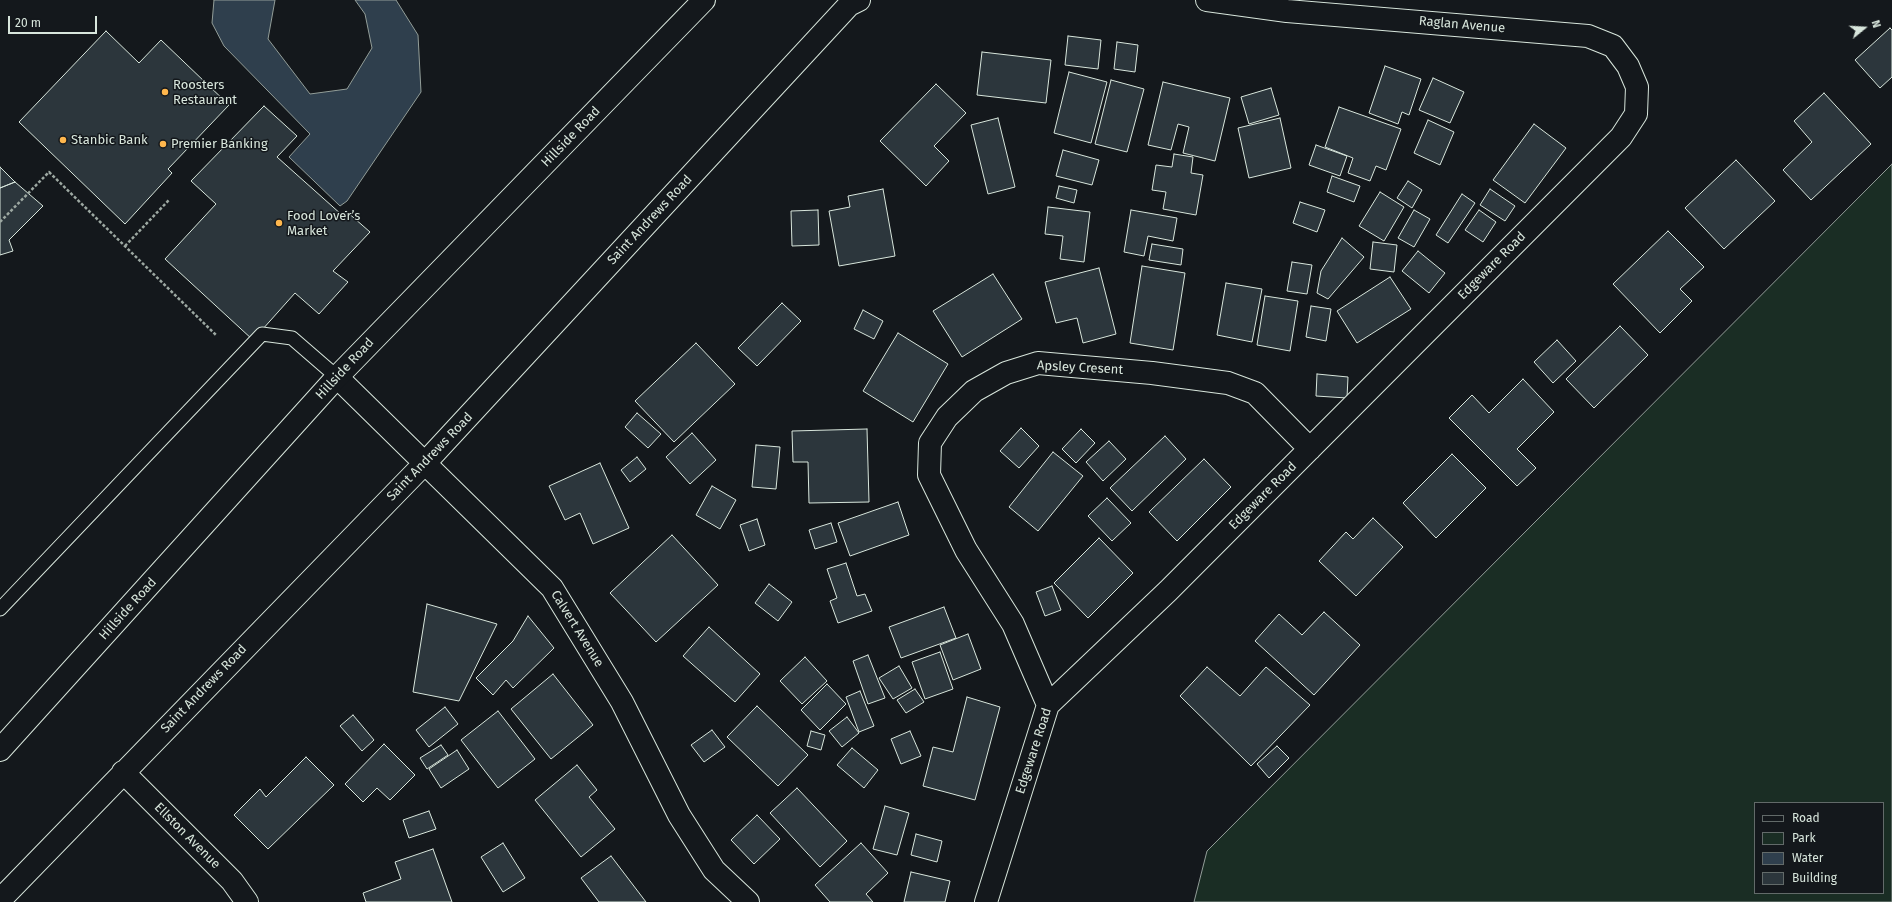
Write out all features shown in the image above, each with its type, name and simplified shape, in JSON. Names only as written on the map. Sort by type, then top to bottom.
[{"type":"street","name":"Hillside Road","points":[[0,750],[337,377],[704,0]]},
{"type":"street","name":"Raglan Avenue","points":[[1207,0],[1287,10],[1588,36],[1613,46],[1628,66],[1637,87],[1636,114],[1621,137]]},
{"type":"street","name":"Saint Andrews Road","points":[[0,900],[123,772],[426,463],[854,2]]},
{"type":"street","name":"Edgeware Road","points":[[986,902],[1048,705],[1168,591],[1621,137]]},
{"type":"street","name":"Apsley Cresent","points":[[1048,705],[1013,624],[966,550],[929,475],[930,443],[947,417],[974,391],[1006,373],[1038,363],[1129,371],[1228,382],[1255,393],[1310,449]]},
{"type":"street","name":"Calvert Avenue","points":[[337,377],[552,588],[622,702],[679,815],[714,870],[748,902]]},
{"type":"street","name":"Ellston Avenue","points":[[123,772],[232,881],[247,902]]},
{"type":"lane","points":[[0,609],[262,334],[292,338],[337,377]]},
{"type":"path","points":[[0,222],[49,172],[216,336]]},
{"type":"path","points":[[125,246],[169,200]]},
{"type":"green space","points":[[1892,164],[1892,902],[1194,902],[1207,851]]},
{"type":"water","points":[[214,0],[275,0],[268,39],[310,94],[347,89],[372,48],[365,14],[355,0],[396,0],[418,35],[421,92],[347,201],[340,206],[289,157],[310,134],[224,46],[212,23]]},
{"type":"building","points":[[1890,28],[1892,30],[1892,77],[1880,88],[1855,60]]},
{"type":"building","points":[[106,31],[139,63],[161,40],[229,105],[168,169],[172,173],[125,224],[19,122]]},
{"type":"building","points":[[1068,36],[1101,40],[1098,69],[1065,65]]},
{"type":"building","points":[[1117,42],[1138,45],[1135,72],[1114,69]]},
{"type":"building","points":[[982,52],[1051,60],[1046,103],[977,95]]},
{"type":"building","points":[[1385,66],[1421,79],[1409,115],[1402,112],[1398,124],[1369,113]]},
{"type":"building","points":[[1069,72],[1107,82],[1091,143],[1054,133]]},
{"type":"building","points":[[1433,78],[1464,92],[1450,123],[1419,110]]},
{"type":"building","points":[[1111,80],[1144,89],[1127,152],[1095,144]]},
{"type":"building","points":[[1163,82],[1230,98],[1215,161],[1183,153],[1189,127],[1178,124],[1171,150],[1148,145]]},
{"type":"building","points":[[936,84],[966,113],[934,146],[949,161],[926,186],[880,141]]},
{"type":"building","points":[[1271,88],[1279,115],[1249,124],[1241,97]]},
{"type":"building","points":[[1824,93],[1871,144],[1811,200],[1783,170],[1812,142],[1794,121]]},
{"type":"building","name":"Food Lover’s Market","points":[[264,106],[297,136],[277,157],[342,215],[346,211],[370,232],[333,271],[348,282],[319,314],[295,293],[253,340],[165,259],[216,204],[191,181]]},
{"type":"building","points":[[1339,107],[1401,129],[1386,170],[1376,166],[1370,181],[1348,173],[1353,158],[1325,147]]},
{"type":"building","points":[[998,118],[1015,187],[988,194],[971,125]]},
{"type":"building","points":[[1280,118],[1291,168],[1249,178],[1238,128]]},
{"type":"building","points":[[1428,120],[1454,132],[1440,165],[1414,153]]},
{"type":"building","points":[[1534,124],[1566,148],[1525,203],[1493,180]]},
{"type":"building","points":[[1316,145],[1347,156],[1340,176],[1309,165]]},
{"type":"building","points":[[1063,150],[1099,160],[1092,185],[1056,176]]},
{"type":"building","points":[[1174,154],[1193,157],[1191,173],[1203,175],[1196,215],[1163,209],[1166,192],[1152,190],[1156,165],[1172,167]]},
{"type":"building","points":[[1736,160],[1775,201],[1724,249],[1685,208]]},
{"type":"building","points":[[0,167],[15,182],[0,188]]},
{"type":"building","points":[[1332,176],[1360,186],[1354,202],[1327,192]]},
{"type":"building","points":[[1408,181],[1422,190],[1412,208],[1397,198]]},
{"type":"building","points":[[15,182],[43,206],[9,240],[13,251],[0,255],[0,188]]},
{"type":"building","points":[[1059,186],[1077,190],[1074,203],[1056,198]]},
{"type":"building","points":[[883,189],[895,256],[839,266],[829,211],[850,207],[848,196]]},
{"type":"building","points":[[1490,189],[1515,206],[1505,221],[1480,205]]},
{"type":"building","points":[[1380,192],[1404,207],[1384,241],[1359,226]]},
{"type":"building","points":[[1462,194],[1475,203],[1448,243],[1436,235]]},
{"type":"building","points":[[1300,202],[1325,210],[1317,232],[1293,223]]},
{"type":"building","points":[[1048,207],[1090,212],[1084,262],[1060,259],[1063,236],[1045,234]]},
{"type":"building","points":[[818,210],[819,245],[792,246],[791,211]]},
{"type":"building","points":[[1131,210],[1177,218],[1173,241],[1148,236],[1144,256],[1124,252]]},
{"type":"building","points":[[1414,210],[1430,219],[1414,247],[1398,238]]},
{"type":"building","points":[[1479,210],[1496,222],[1483,242],[1465,230]]},
{"type":"building","points":[[1668,231],[1704,267],[1680,289],[1692,301],[1660,333],[1613,284]]},
{"type":"building","points":[[1342,238],[1364,257],[1328,299],[1317,293],[1321,271]]},
{"type":"building","points":[[1373,242],[1397,245],[1394,272],[1370,269]]},
{"type":"building","points":[[1152,244],[1183,249],[1181,265],[1149,260]]},
{"type":"building","points":[[1418,251],[1445,273],[1429,293],[1402,271]]},
{"type":"building","points":[[1292,262],[1312,265],[1307,294],[1287,291]]},
{"type":"building","points":[[1142,266],[1185,273],[1173,350],[1130,343]]},
{"type":"building","points":[[1099,268],[1116,334],[1083,343],[1077,318],[1056,323],[1045,282]]},
{"type":"building","points":[[993,274],[1022,319],[962,357],[933,311]]},
{"type":"building","points":[[1390,277],[1411,309],[1357,343],[1337,311]]},
{"type":"building","points":[[1226,283],[1262,289],[1252,342],[1217,335]]},
{"type":"building","points":[[1265,296],[1298,301],[1290,351],[1257,345]]},
{"type":"building","points":[[782,303],[801,321],[757,366],[738,348]]},
{"type":"building","points":[[1311,306],[1331,309],[1326,341],[1306,337]]},
{"type":"building","points":[[863,310],[883,321],[874,339],[854,329]]},
{"type":"building","points":[[1620,326],[1648,355],[1594,408],[1566,379]]},
{"type":"building","points":[[898,333],[948,364],[913,422],[863,391]]},
{"type":"building","points":[[1557,340],[1576,361],[1553,383],[1534,362]]},
{"type":"building","points":[[696,343],[735,384],[674,442],[635,401]]},
{"type":"building","points":[[1317,374],[1348,377],[1347,398],[1316,396]]},
{"type":"building","points":[[1523,379],[1554,412],[1517,449],[1536,468],[1517,486],[1449,418],[1472,395],[1489,413]]},
{"type":"building","points":[[637,413],[661,434],[648,448],[625,427]]},
{"type":"building","points":[[1021,428],[1039,446],[1019,468],[1000,451]]},
{"type":"building","points":[[867,429],[869,502],[809,503],[808,462],[793,462],[792,431]]},
{"type":"building","points":[[1081,429],[1095,443],[1076,463],[1062,449]]},
{"type":"building","points":[[692,433],[716,460],[690,484],[666,457]]},
{"type":"building","points":[[1165,436],[1186,459],[1132,511],[1110,488]]},
{"type":"building","points":[[1109,441],[1126,459],[1103,481],[1086,462]]},
{"type":"building","points":[[756,445],[780,447],[776,489],[752,487]]},
{"type":"building","points":[[1053,452],[1083,476],[1038,531],[1009,507]]},
{"type":"building","points":[[1452,454],[1486,488],[1436,538],[1403,503]]},
{"type":"building","points":[[637,457],[646,469],[630,482],[621,470]]},
{"type":"building","points":[[1204,459],[1231,487],[1177,541],[1149,512]]},
{"type":"building","points":[[600,463],[629,528],[593,544],[580,513],[565,520],[549,486]]},
{"type":"building","points":[[712,486],[736,500],[720,529],[696,515]]},
{"type":"building","points":[[1107,498],[1131,523],[1112,541],[1088,516]]},
{"type":"building","points":[[898,502],[909,535],[850,556],[838,523]]},
{"type":"building","points":[[1373,518],[1403,547],[1356,596],[1319,561],[1346,532],[1353,539]]},
{"type":"building","points":[[757,519],[765,545],[749,551],[740,525]]},
{"type":"building","points":[[831,523],[837,542],[815,549],[809,530]]},
{"type":"building","points":[[672,535],[718,585],[656,642],[610,593]]},
{"type":"building","points":[[1099,538],[1133,573],[1088,618],[1054,583]]},
{"type":"building","points":[[846,563],[857,596],[865,594],[872,611],[838,623],[830,601],[837,598],[827,569]]},
{"type":"building","points":[[769,584],[792,602],[778,621],[755,603]]},
{"type":"building","points":[[1052,586],[1061,610],[1045,616],[1036,592]]},
{"type":"building","points":[[427,604],[497,624],[459,701],[413,692]]},
{"type":"building","points":[[944,607],[956,638],[901,658],[889,627]]},
{"type":"building","points":[[1324,612],[1360,645],[1314,695],[1255,641],[1279,614],[1302,635]]},
{"type":"building","points":[[528,616],[554,648],[513,688],[506,680],[493,695],[476,678],[513,641]]},
{"type":"building","points":[[709,627],[760,674],[735,702],[683,656]]},
{"type":"building","points":[[968,634],[981,669],[953,680],[940,645]]},
{"type":"building","points":[[940,652],[953,689],[925,699],[912,662]]},
{"type":"building","points":[[868,655],[885,698],[868,704],[853,661]]},
{"type":"building","points":[[805,657],[827,681],[802,704],[780,681]]},
{"type":"building","points":[[899,666],[912,688],[893,699],[879,678]]},
{"type":"building","points":[[1207,667],[1240,696],[1266,667],[1310,705],[1251,766],[1180,696]]},
{"type":"building","points":[[553,674],[593,725],[551,759],[511,709]]},
{"type":"building","points":[[827,684],[846,704],[820,730],[801,710]]},
{"type":"building","points":[[915,689],[924,702],[906,713],[897,700]]},
{"type":"building","points":[[860,691],[874,726],[859,732],[846,697]]},
{"type":"building","points":[[967,697],[1000,707],[975,800],[923,786],[933,747],[953,752]]},
{"type":"building","points":[[757,706],[808,755],[778,786],[727,737]]},
{"type":"building","points":[[445,707],[458,724],[429,747],[416,730]]},
{"type":"building","points":[[498,711],[535,759],[498,788],[461,740]]},
{"type":"building","points":[[353,715],[374,740],[362,751],[340,726]]},
{"type":"building","points":[[847,717],[859,733],[842,747],[829,731]]},
{"type":"building","points":[[712,730],[725,747],[704,762],[691,745]]},
{"type":"building","points":[[811,731],[825,735],[821,750],[807,746]]},
{"type":"building","points":[[910,731],[921,756],[901,764],[891,739]]},
{"type":"building","points":[[384,744],[415,775],[390,800],[377,788],[363,802],[345,784]]},
{"type":"building","points":[[441,745],[448,755],[427,769],[420,758]]},
{"type":"building","points":[[1277,746],[1289,758],[1269,778],[1257,764]]},
{"type":"building","points":[[852,748],[878,770],[864,788],[837,765]]},
{"type":"building","points":[[457,750],[469,769],[441,788],[429,769]]},
{"type":"building","points":[[306,757],[334,785],[268,849],[234,815],[260,789],[266,797]]},
{"type":"building","points":[[577,765],[597,790],[589,797],[615,829],[581,857],[535,800]]},
{"type":"building","points":[[797,788],[847,841],[820,867],[770,813]]},
{"type":"building","points":[[885,806],[909,813],[897,855],[873,849]]},
{"type":"building","points":[[429,811],[436,829],[409,838],[403,820]]},
{"type":"building","points":[[757,815],[780,839],[754,864],[731,840]]},
{"type":"building","points":[[916,834],[942,841],[937,862],[911,855]]},
{"type":"building","points":[[503,843],[525,878],[503,892],[481,857]]},
{"type":"building","points":[[861,843],[888,873],[866,894],[873,902],[830,902],[815,885]]},
{"type":"building","points":[[433,849],[452,902],[366,902],[363,893],[401,879],[395,862]]},
{"type":"building","points":[[611,856],[646,902],[599,902],[581,878]]},
{"type":"building","points":[[911,872],[950,881],[945,902],[904,902]]},
{"type":"place","name":"Roosters Restaurant","points":[[165,92]]},
{"type":"place","name":"Stanbic Bank","points":[[63,140]]},
{"type":"place","name":"Premier Banking","points":[[163,144]]},
{"type":"place","name":"Food Lover’s Market","points":[[279,223]]}]
